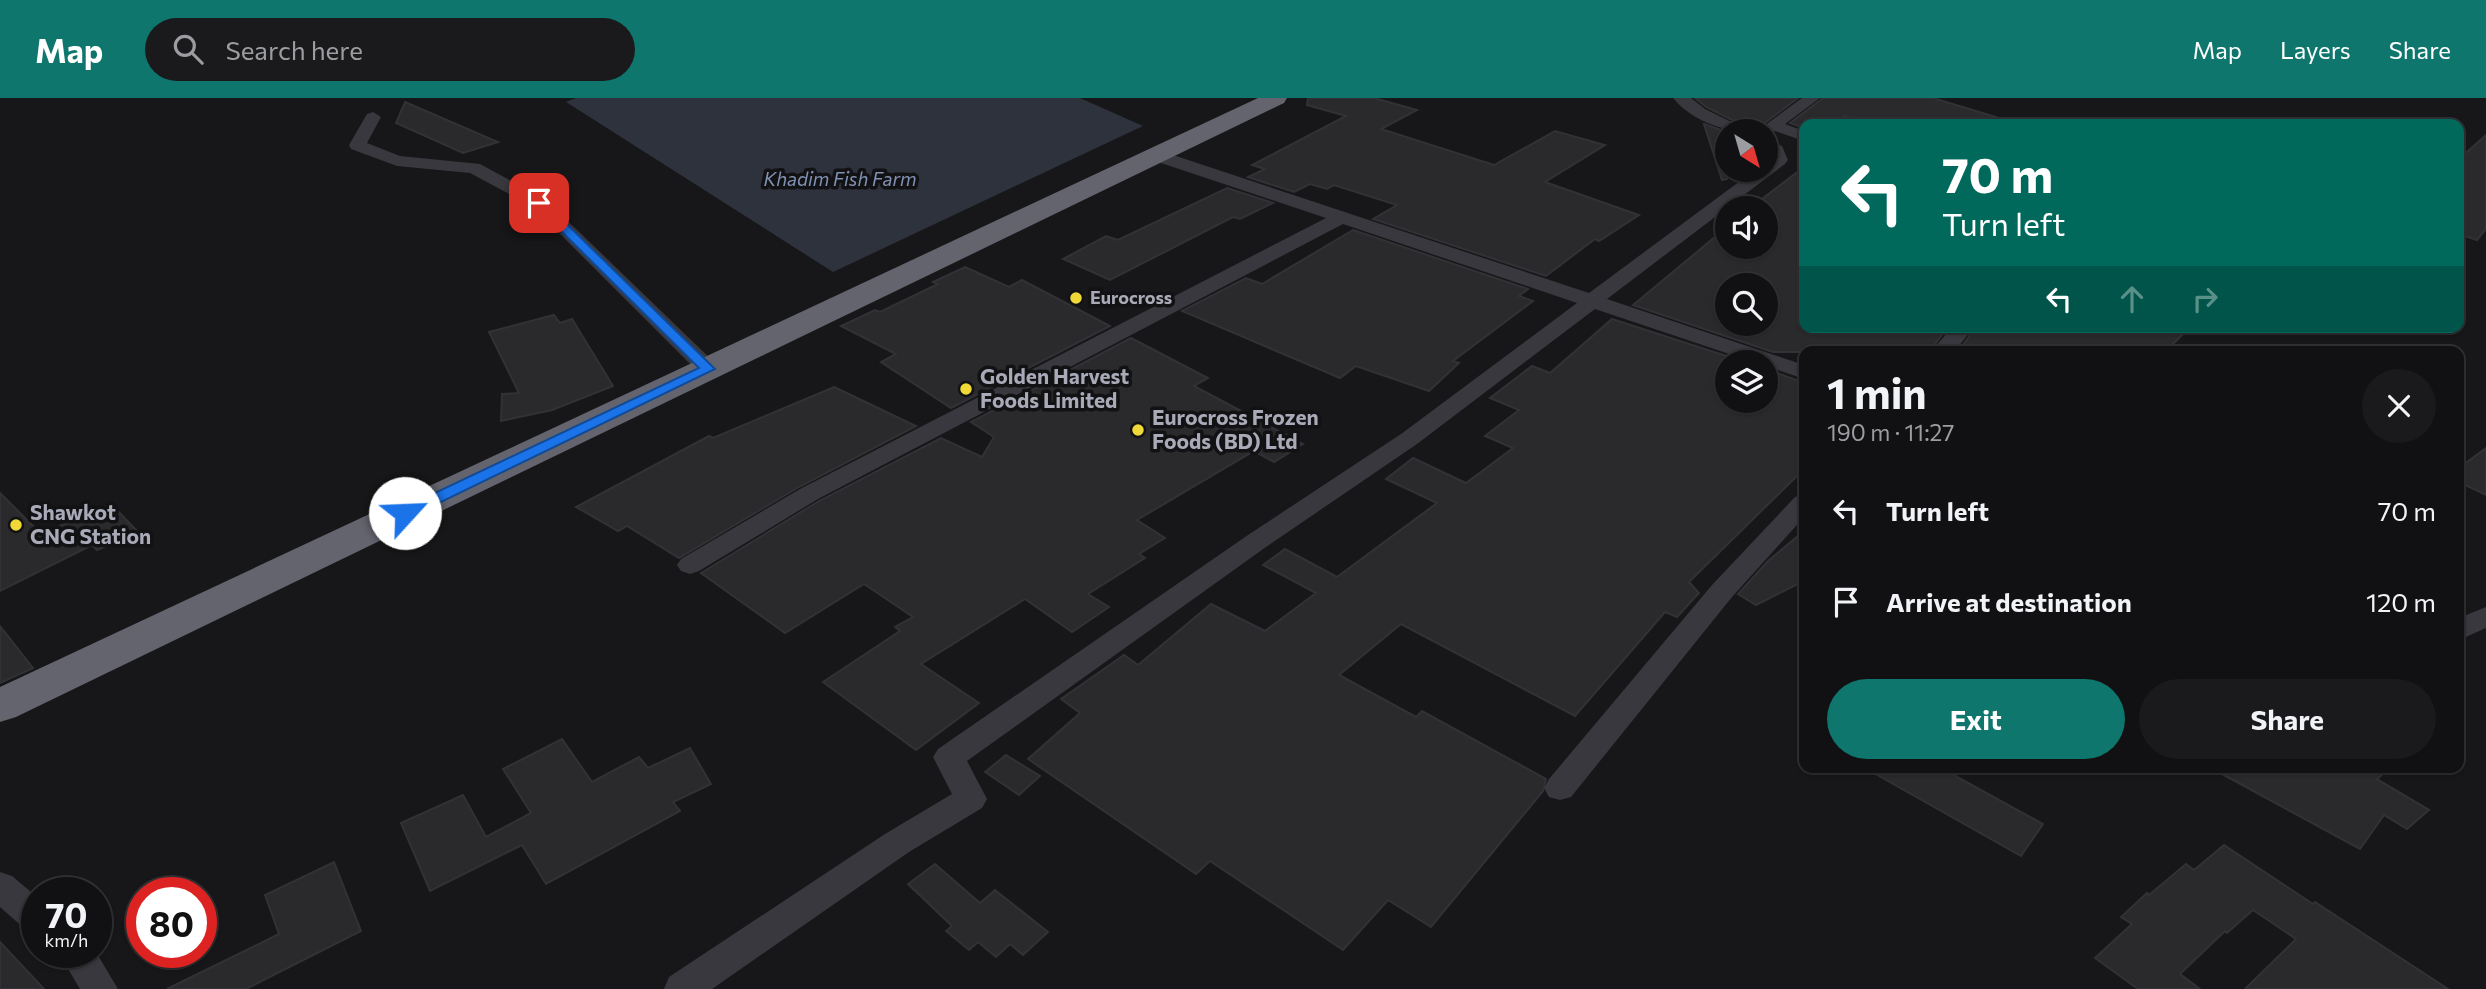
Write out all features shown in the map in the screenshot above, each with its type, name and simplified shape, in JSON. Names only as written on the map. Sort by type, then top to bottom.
[{"type":"highway","points":[[0,706],[1276,98]]},
{"type":"street","points":[[1681,98],[1699,112],[1715,119]]},
{"type":"street","points":[[1778,126],[1812,98]]},
{"type":"street","points":[[373,117],[357,145],[397,161],[474,168],[539,203],[708,369]]},
{"type":"street","points":[[1778,135],[1799,136]]},
{"type":"street","points":[[1158,156],[1799,370]]},
{"type":"street","points":[[682,989],[897,844],[971,799],[949,757],[1246,549],[1409,439],[1750,182]]},
{"type":"street","points":[[690,565],[809,494],[1340,218]]},
{"type":"street","points":[[1560,788],[1722,591],[1799,507]]},
{"type":"street","points":[[2464,627],[2486,616]]},
{"type":"street","points":[[0,886],[21,904]]},
{"type":"street","points":[[86,968],[100,989]]},
{"type":"water","name":"Khadim Fish Farm","points":[[576,98],[1080,98],[1143,126],[833,272],[566,102]]},
{"type":"building","points":[[1308,98],[1374,98],[1417,110],[1381,129],[1494,165],[1555,131],[1605,145],[1545,182],[1639,215],[1599,241],[1595,239],[1546,276],[1373,219],[1397,205],[1334,185],[1327,189],[1310,184],[1294,192],[1248,177],[1265,169],[1252,165],[1346,116],[1307,105]]},
{"type":"building","points":[[1695,98],[1798,98],[1770,119],[1730,119]]},
{"type":"building","points":[[1823,98],[1933,98],[1999,118],[1854,119],[1845,116],[1840,119],[1799,119],[1799,126],[1790,123]]},
{"type":"building","points":[[405,102],[498,142],[463,153],[396,123]]},
{"type":"building","points":[[1704,124],[1715,128],[1715,158]]},
{"type":"building","points":[[2486,135],[2486,229],[2477,240],[2464,236],[2464,155]]},
{"type":"building","points":[[1799,171],[1799,333],[1943,333],[1934,346],[1799,346],[1799,352],[1767,350],[1725,336],[1778,336],[1778,273],[1715,273],[1715,333],[1633,305],[1715,237],[1715,259],[1778,259],[1778,196],[1766,196]]},
{"type":"building","points":[[1227,188],[1273,203],[1240,219],[1233,217],[1110,280],[1063,259],[1106,236],[1118,240]]},
{"type":"building","points":[[1353,230],[1528,289],[1519,296],[1533,301],[1453,361],[1459,363],[1429,391],[1356,366],[1340,378],[1182,311],[1246,278],[1262,284]]},
{"type":"building","points":[[965,267],[1009,287],[1022,280],[1110,326],[951,408],[881,362],[896,354],[841,326],[875,310],[880,312],[938,284],[933,282]]},
{"type":"building","points":[[554,315],[560,323],[572,319],[613,386],[552,410],[501,421],[502,394],[519,393],[489,332]]},
{"type":"building","points":[[1612,319],[1715,352],[1715,413],[1778,413],[1778,373],[1799,381],[1799,474],[1689,582],[1699,593],[1677,617],[1665,612],[1575,716],[1401,624],[1339,675],[1416,717],[1422,711],[1546,779],[1543,791],[1431,927],[1388,900],[1343,950],[1210,861],[1196,874],[1028,759],[1080,713],[1061,699],[1124,655],[1138,665],[1211,604],[1265,631],[1316,593],[1263,565],[1285,549],[1337,577],[1437,503],[1386,479],[1413,458],[1466,483],[1513,448],[1485,436],[1519,410],[1490,398],[1532,366],[1550,373]]},
{"type":"building","points":[[1972,333],[2184,333],[2171,346],[1962,346]]},
{"type":"building","points":[[1131,338],[1208,378],[1194,386],[1303,444],[1274,462],[1254,451],[1137,520],[1165,538],[1139,554],[1145,558],[1088,594],[1109,607],[1072,632],[1025,599],[921,664],[979,703],[916,750],[823,682],[900,631],[895,627],[913,617],[864,584],[785,633],[701,573],[819,501],[941,438],[982,457],[994,437],[971,422]]},
{"type":"building","points":[[834,387],[916,426],[799,487],[679,558],[627,526],[618,531],[576,507],[709,436],[713,438]]},
{"type":"building","points":[[2486,448],[2486,495],[2464,484],[2464,464]]},
{"type":"building","points":[[0,493],[41,534],[111,504],[138,532],[97,550],[92,545],[0,591]]},
{"type":"building","points":[[1799,535],[1799,584],[1756,605],[1738,594],[1768,561]]},
{"type":"building","points":[[0,626],[33,668],[0,683]]},
{"type":"building","points":[[562,739],[592,782],[639,757],[648,768],[690,748],[711,784],[673,802],[680,811],[546,884],[522,845],[430,891],[401,823],[463,795],[486,837],[531,813],[503,769]]},
{"type":"building","points":[[1006,755],[1040,776],[1019,795],[985,772]]},
{"type":"building","points":[[1874,773],[1950,773],[2043,824],[2021,856]]},
{"type":"building","points":[[2220,773],[2384,773],[2377,779],[2429,810],[2407,829],[2384,815],[2360,849]]},
{"type":"building","points":[[2224,845],[2448,989],[2245,989],[2296,939],[2253,910],[2227,933],[2225,931],[2180,974],[2200,989],[2138,989],[2095,958],[2132,924],[2121,917],[2147,893],[2149,895],[2186,864],[2194,870]]},
{"type":"building","points":[[334,862],[361,931],[246,989],[167,989],[210,968],[217,968],[217,964],[279,934],[265,895]]},
{"type":"building","points":[[935,864],[980,903],[995,890],[1048,932],[1023,955],[1010,944],[996,957],[978,942],[969,950],[946,931],[952,926],[908,884]]},
{"type":"building","points":[[0,942],[21,964],[21,968],[24,968],[44,989],[0,989]]},
{"type":"place","name":"Eurocross","points":[[1076,298]]},
{"type":"place","name":"Golden Harvest Foods Limited","points":[[966,389]]},
{"type":"place","name":"Eurocross Frozen Foods (BD) Ltd","points":[[1138,430]]},
{"type":"place","name":"Shawkot CNG Station","points":[[16,525]]},
{"type":"route","points":[[405,513],[708,369],[539,203]]}]
